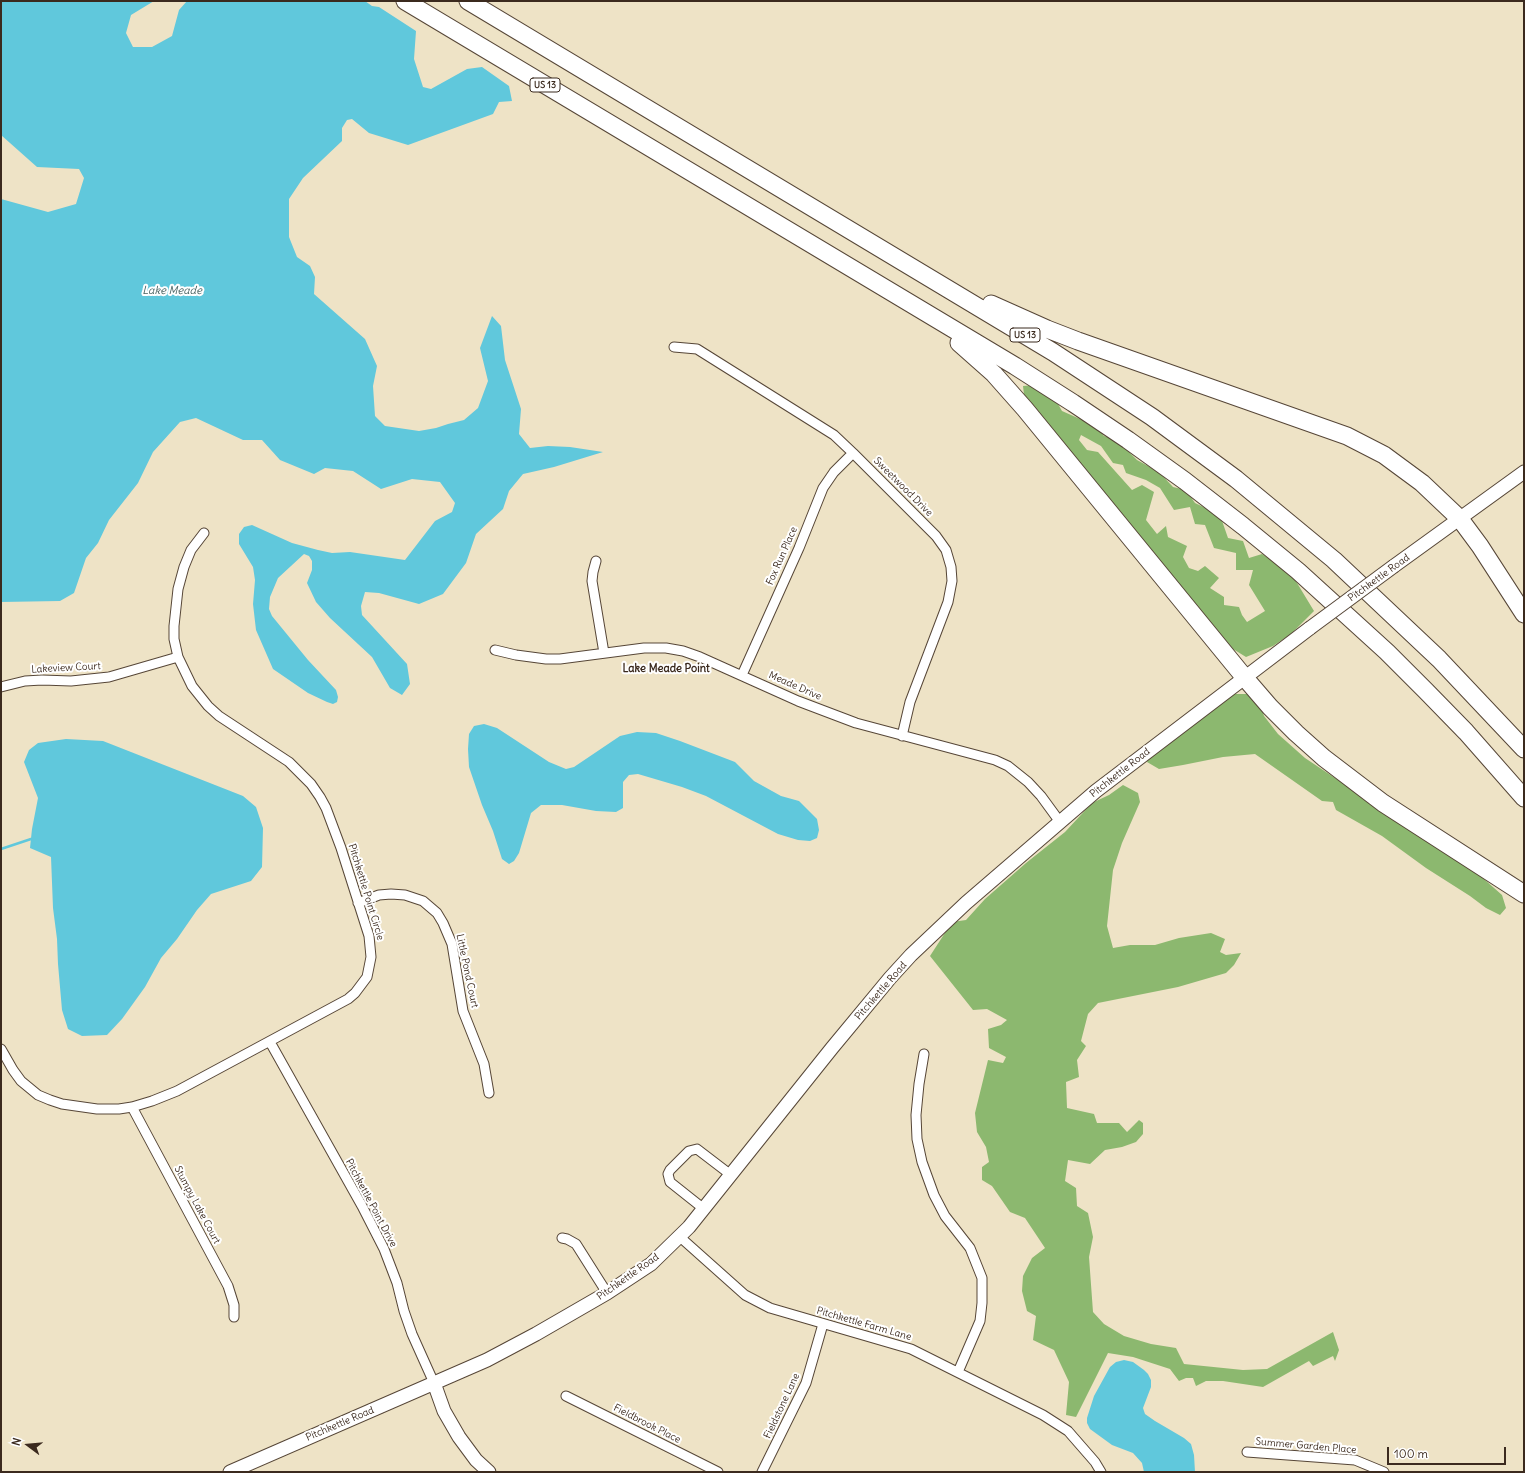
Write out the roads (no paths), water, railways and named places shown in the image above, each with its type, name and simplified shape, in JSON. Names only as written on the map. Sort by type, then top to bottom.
[{"type":"highway","name":"US 13","points":[[405,1],[1073,402],[1179,476],[1298,571],[1387,652],[1466,732],[1524,798]]},
{"type":"highway","name":"US 13","points":[[468,1],[1053,352],[1105,385],[1198,450],[1242,484],[1334,560],[1402,623],[1471,691],[1524,749]]},
{"type":"highway","points":[[892,255],[1003,310],[1046,329],[1283,412],[1358,441],[1384,455],[1408,471],[1460,519],[1480,546],[1524,614]]},
{"type":"highway","points":[[881,286],[978,358],[994,374],[1025,409],[1245,678],[1270,707],[1296,733],[1350,779],[1383,803],[1524,894]]},
{"type":"main road","name":"Pitchkettle Road","points":[[230,1472],[487,1360],[607,1293],[651,1264],[680,1237],[704,1209],[890,978],[911,955],[966,903],[1096,791],[1310,628],[1524,472]]},
{"type":"main road","points":[[434,1383],[444,1411],[459,1437],[476,1460],[489,1472]]},
{"type":"street","name":"Sweetwood Drive","points":[[674,347],[696,349],[834,435],[936,536],[946,550],[951,567],[952,581],[948,602],[910,702],[902,736]]},
{"type":"street","name":"Fox Run Place","points":[[742,675],[799,548],[823,488],[834,472],[853,453]]},
{"type":"street","name":"Pitchkettle Point Circle","points":[[1,1049],[21,1081],[38,1095],[62,1104],[97,1109],[119,1109],[132,1107],[177,1091],[348,999],[362,986],[370,968],[371,947],[341,848],[326,808],[311,784],[289,762],[219,716],[208,706],[192,686],[178,657],[174,639],[174,626],[178,590],[184,567],[191,550],[204,533]]},
{"type":"street","points":[[596,561],[592,580],[604,653]]},
{"type":"street","name":"Meade Drive","points":[[495,650],[516,655],[546,659],[644,648],[666,648],[700,657],[820,710],[856,723],[987,757],[1008,766],[1028,782],[1042,796],[1060,822]]},
{"type":"street","name":"Lakeview Court","points":[[1,687],[25,681],[84,680],[110,677],[178,657]]},
{"type":"street","name":"Little Pond Court","points":[[358,903],[379,895],[405,895],[423,901],[437,913],[452,944],[463,1011],[484,1064],[489,1094]]},
{"type":"street","name":"Pitchkettle Point Drive","points":[[270,1042],[362,1206],[384,1249],[397,1283],[412,1334],[434,1383]]},
{"type":"street","points":[[924,1054],[916,1115],[917,1139],[922,1162],[934,1195],[945,1216],[970,1248],[982,1278],[980,1321],[958,1372]]},
{"type":"street","name":"Stumpy Lake Court","points":[[132,1107],[228,1286],[234,1305],[234,1317]]},
{"type":"street","points":[[704,1209],[670,1182],[668,1174],[670,1170],[689,1151],[693,1149],[700,1151],[731,1175]]},
{"type":"street","name":"Pitchkettle Farm Lane","points":[[680,1237],[745,1295],[770,1308],[911,1349],[1043,1415],[1068,1431],[1095,1462],[1101,1472]]},
{"type":"street","points":[[562,1238],[576,1244],[607,1293]]},
{"type":"street","name":"Fieldstone Lane","points":[[762,1472],[806,1383],[816,1353],[823,1324]]},
{"type":"street","name":"Fieldbrook Place","points":[[566,1396],[718,1472]]},
{"type":"street","name":"Summer Garden Place","points":[[1247,1452],[1354,1460],[1384,1472]]},
{"type":"water","name":"Lake Meade","points":[[1,1],[154,1],[131,15],[126,33],[133,47],[152,47],[172,36],[179,10],[187,1],[365,1],[372,6],[379,7],[416,31],[414,59],[423,87],[431,89],[467,69],[482,67],[509,86],[512,101],[499,102],[493,114],[408,145],[369,133],[352,119],[347,120],[342,128],[342,141],[303,178],[289,199],[289,237],[297,257],[310,266],[315,277],[314,294],[365,339],[377,366],[373,386],[375,416],[385,426],[419,431],[436,428],[464,420],[478,408],[488,381],[480,348],[492,316],[501,326],[505,360],[521,409],[519,434],[530,448],[548,446],[570,447],[603,452],[554,467],[523,474],[509,491],[503,509],[476,534],[466,563],[443,594],[419,604],[379,593],[365,592],[361,606],[362,615],[407,664],[410,684],[402,695],[390,688],[372,657],[330,618],[316,602],[307,583],[312,570],[312,561],[309,556],[304,554],[278,578],[270,597],[269,609],[272,616],[308,660],[336,690],[338,697],[337,702],[333,704],[308,693],[273,669],[256,630],[253,604],[255,580],[253,567],[239,544],[239,534],[244,527],[252,525],[292,543],[318,550],[332,553],[350,552],[405,560],[435,521],[452,512],[455,503],[440,482],[412,479],[381,489],[353,471],[325,468],[314,474],[280,460],[262,440],[243,440],[196,418],[180,422],[153,452],[138,483],[109,520],[98,543],[86,558],[74,593],[60,601],[1,602],[1,199],[48,212],[76,204],[84,178],[79,169],[37,167],[1,135]]},
{"type":"water","points":[[484,724],[497,728],[549,762],[566,769],[574,767],[620,736],[637,732],[656,733],[680,741],[735,762],[754,781],[781,796],[799,801],[817,819],[819,830],[817,838],[810,841],[798,840],[778,834],[706,796],[638,774],[629,775],[623,782],[623,808],[616,812],[596,811],[562,805],[541,805],[531,813],[519,853],[514,861],[509,864],[502,859],[469,767],[469,734],[474,726]]},
{"type":"water","points":[[66,739],[103,741],[243,796],[256,807],[263,828],[262,867],[251,881],[211,894],[161,958],[145,987],[122,1019],[107,1035],[82,1036],[68,1029],[62,1010],[57,939],[53,908],[51,857],[30,848],[38,798],[24,762],[29,750],[38,743]]},
{"type":"water","points":[[1124,1360],[1133,1362],[1148,1374],[1151,1380],[1151,1387],[1143,1408],[1145,1414],[1184,1438],[1191,1444],[1194,1455],[1195,1472],[1144,1472],[1142,1463],[1133,1453],[1112,1445],[1090,1429],[1087,1423],[1087,1418],[1094,1396],[1110,1367],[1116,1362]]},
{"type":"waterway","points":[[1,849],[31,839]]},
{"type":"district","name":"Lake Meade Point","points":[[666,669]]}]
